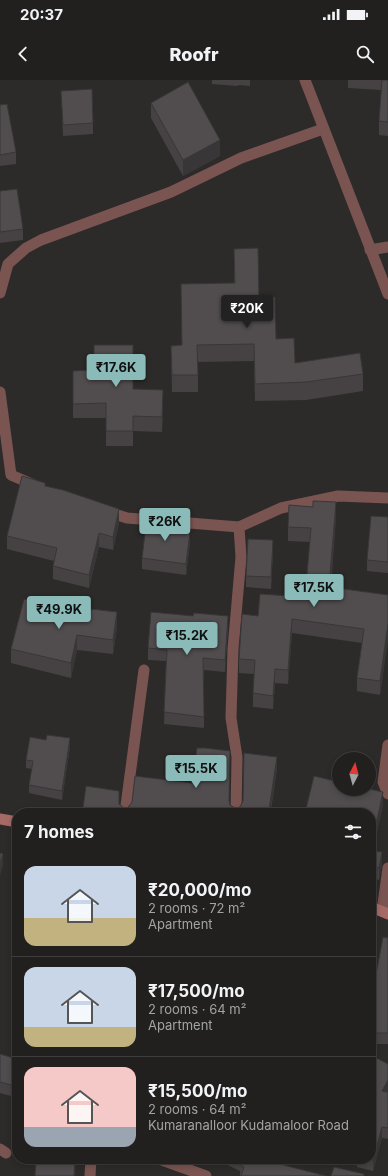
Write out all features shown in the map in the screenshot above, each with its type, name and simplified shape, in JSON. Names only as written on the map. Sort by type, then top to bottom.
[{"type":"main road","points":[[0,819],[12,821]]},
{"type":"street","points":[[304,80],[388,294]]},
{"type":"street","points":[[0,293],[8,264],[26,248],[41,240],[171,192],[241,158],[323,129]]},
{"type":"street","points":[[370,250],[388,247]]},
{"type":"street","points":[[0,392],[11,475],[46,489]]},
{"type":"street","points":[[96,508],[127,518],[238,528],[280,508],[338,496],[388,498]]},
{"type":"street","points":[[236,808],[237,757],[231,718],[233,649],[241,558],[238,528]]},
{"type":"street","points":[[126,808],[144,670]]},
{"type":"street","points":[[388,746],[383,782],[388,794]]},
{"type":"street","points":[[380,911],[388,868]]},
{"type":"street","points":[[90,1176],[91,1164]]},
{"type":"street","points":[[173,1164],[206,1176]]},
{"type":"building","points":[[382,80],[388,80],[388,122],[379,121]]},
{"type":"building","points":[[188,82],[220,140],[183,160],[151,103]]},
{"type":"building","points":[[92,89],[93,123],[63,125],[61,91]]},
{"type":"building","points":[[7,104],[16,152],[0,155],[0,105]]},
{"type":"building","points":[[17,189],[23,229],[0,232],[0,191]]},
{"type":"building","points":[[258,248],[259,298],[275,297],[276,339],[294,338],[295,363],[360,353],[363,374],[306,382],[255,384],[254,344],[197,345],[198,375],[172,375],[171,346],[182,345],[181,284],[235,283],[234,249]]},
{"type":"building","points":[[94,345],[133,345],[133,389],[163,390],[162,417],[133,416],[133,431],[106,431],[106,403],[73,404],[73,371],[94,370]]},
{"type":"building","points":[[22,476],[45,483],[45,486],[63,490],[119,509],[113,537],[99,533],[89,575],[53,566],[57,548],[7,536]]},
{"type":"building","points":[[313,501],[336,502],[329,587],[388,595],[388,624],[380,681],[357,678],[364,629],[292,619],[288,670],[275,669],[273,696],[253,693],[255,660],[239,659],[242,614],[258,616],[260,594],[305,597],[311,528],[288,527],[289,505],[313,507]]},
{"type":"building","points":[[371,516],[388,517],[388,562],[367,560]]},
{"type":"building","points":[[147,517],[171,521],[171,529],[190,532],[186,564],[142,558]]},
{"type":"building","points":[[248,539],[273,540],[271,577],[246,576]]},
{"type":"building","points":[[24,599],[90,615],[91,609],[117,612],[113,640],[77,635],[71,663],[11,649]]},
{"type":"building","points":[[151,612],[193,616],[194,613],[228,616],[225,660],[203,658],[204,717],[164,712],[167,650],[148,648]]},
{"type":"building","points":[[47,735],[70,738],[62,791],[29,785],[33,761],[26,760],[30,737],[46,740]]},
{"type":"building","points":[[197,748],[230,751],[229,801],[230,805],[235,808],[127,808],[132,802],[135,776],[192,783]]},
{"type":"building","points":[[244,753],[277,757],[269,808],[235,808],[240,807],[243,801]]},
{"type":"building","points":[[314,776],[332,780],[332,796],[376,796],[376,790],[383,792],[376,825],[376,808],[306,808]]},
{"type":"building","points":[[86,786],[119,791],[119,804],[124,808],[83,808]]},
{"type":"building","points":[[376,851],[382,852],[379,868],[376,867]]},
{"type":"building","points":[[0,853],[3,854],[0,865]]},
{"type":"building","points":[[383,937],[388,938],[388,1033],[376,1033],[376,975]]},
{"type":"building","points":[[0,1054],[12,1058],[12,1082],[11,1085],[0,1082]]},
{"type":"building","points":[[376,1058],[388,1064],[388,1080],[382,1091],[388,1092],[388,1128],[382,1127],[376,1149]]},
{"type":"building","points":[[36,1164],[75,1164],[74,1176],[35,1176]]},
{"type":"building","points":[[280,1164],[326,1176],[241,1176],[244,1167],[240,1165]]},
{"type":"building","points":[[334,1167],[364,1174],[364,1176],[331,1176]]}]
